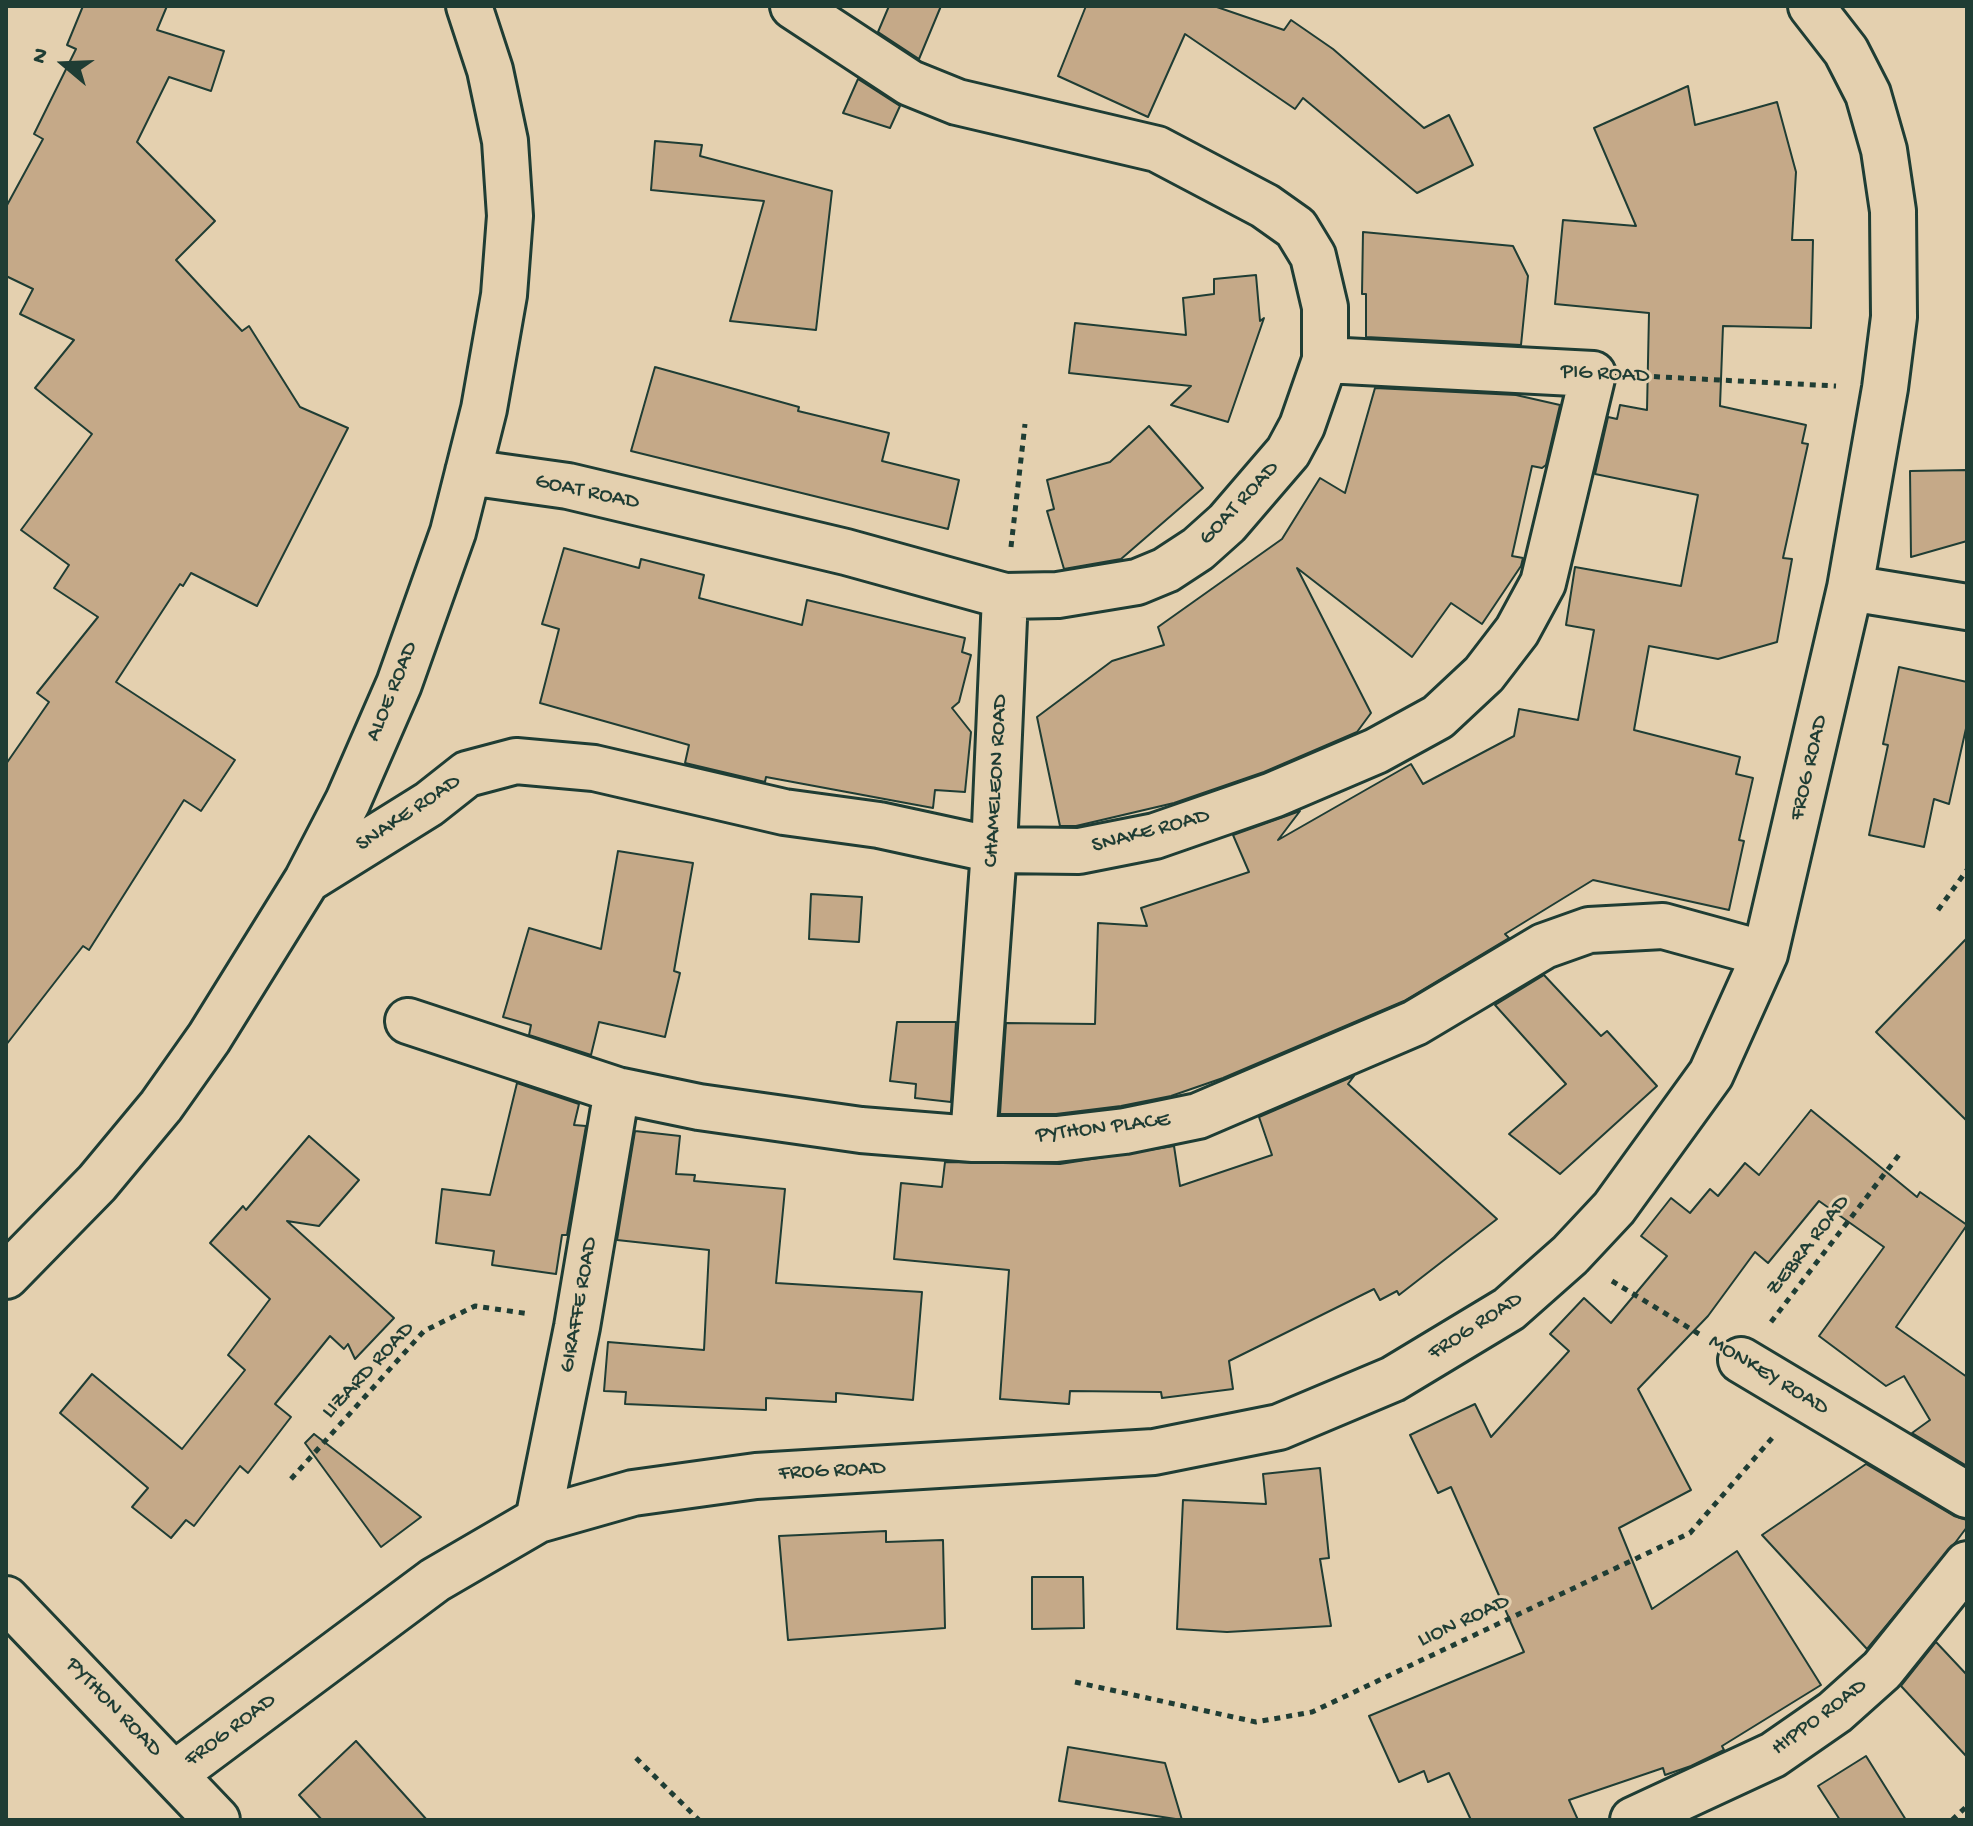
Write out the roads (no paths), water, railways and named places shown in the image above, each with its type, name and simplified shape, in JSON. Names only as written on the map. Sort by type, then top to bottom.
[{"type":"street","name":"ALOE ROAD","points":[[6,1276],[97,1183],[161,1106],[259,961],[307,880],[348,801],[399,684],[453,532],[484,409],[504,295],[510,216],[505,141],[490,70],[469,6]]},
{"type":"street","name":"GOAT ROAD","points":[[468,472],[568,486],[846,552],[1005,596],[1058,595],[1137,582],[1166,570],[1198,549],[1263,486],[1288,452],[1302,426],[1325,360],[1325,307],[1313,256],[1296,228],[1265,206],[1157,149],[957,102],[910,83],[793,6]]},
{"type":"street","name":"FROG ROAD","points":[[176,1773],[435,1580],[538,1520],[633,1493],[756,1476],[1154,1452],[1279,1427],[1393,1379],[1509,1309],[1570,1255],[1614,1208],[1711,1074],[1765,954],[1850,588],[1885,388],[1894,317],[1893,211],[1884,150],[1868,94],[1846,51],[1811,6]]},
{"type":"street","name":"PIG ROAD","points":[[1325,360],[1593,374]]},
{"type":"street","name":"SNAKE ROAD","points":[[307,880],[429,804],[467,774],[516,761],[594,768],[784,812],[879,825],[994,850],[1079,851],[1155,836],[1273,795],[1376,751],[1438,717],[1484,674],[1517,631],[1543,583],[1593,374]]},
{"type":"street","points":[[1850,588],[1967,607]]},
{"type":"street","name":"CHAMELEON ROAD","points":[[973,1139],[994,850],[1005,596]]},
{"type":"street","name":"PYTHON PLACE","points":[[408,1021],[617,1090],[796,1123],[973,1139],[1057,1139],[1125,1131],[1198,1116],[1415,1023],[1544,946],[1589,930],[1663,926],[1765,954]]},
{"type":"street","name":"GIRAFFE ROAD","points":[[538,1520],[577,1327],[617,1090]]},
{"type":"street","name":"MONKEY ROAD","points":[[1741,1360],[1967,1495]]},
{"type":"street","name":"HIPPO ROAD","points":[[1633,1820],[1773,1755],[1835,1712],[1882,1670],[1967,1564]]},
{"type":"street","name":"PYTHON ROAD","points":[[6,1599],[176,1773],[217,1820]]}]
